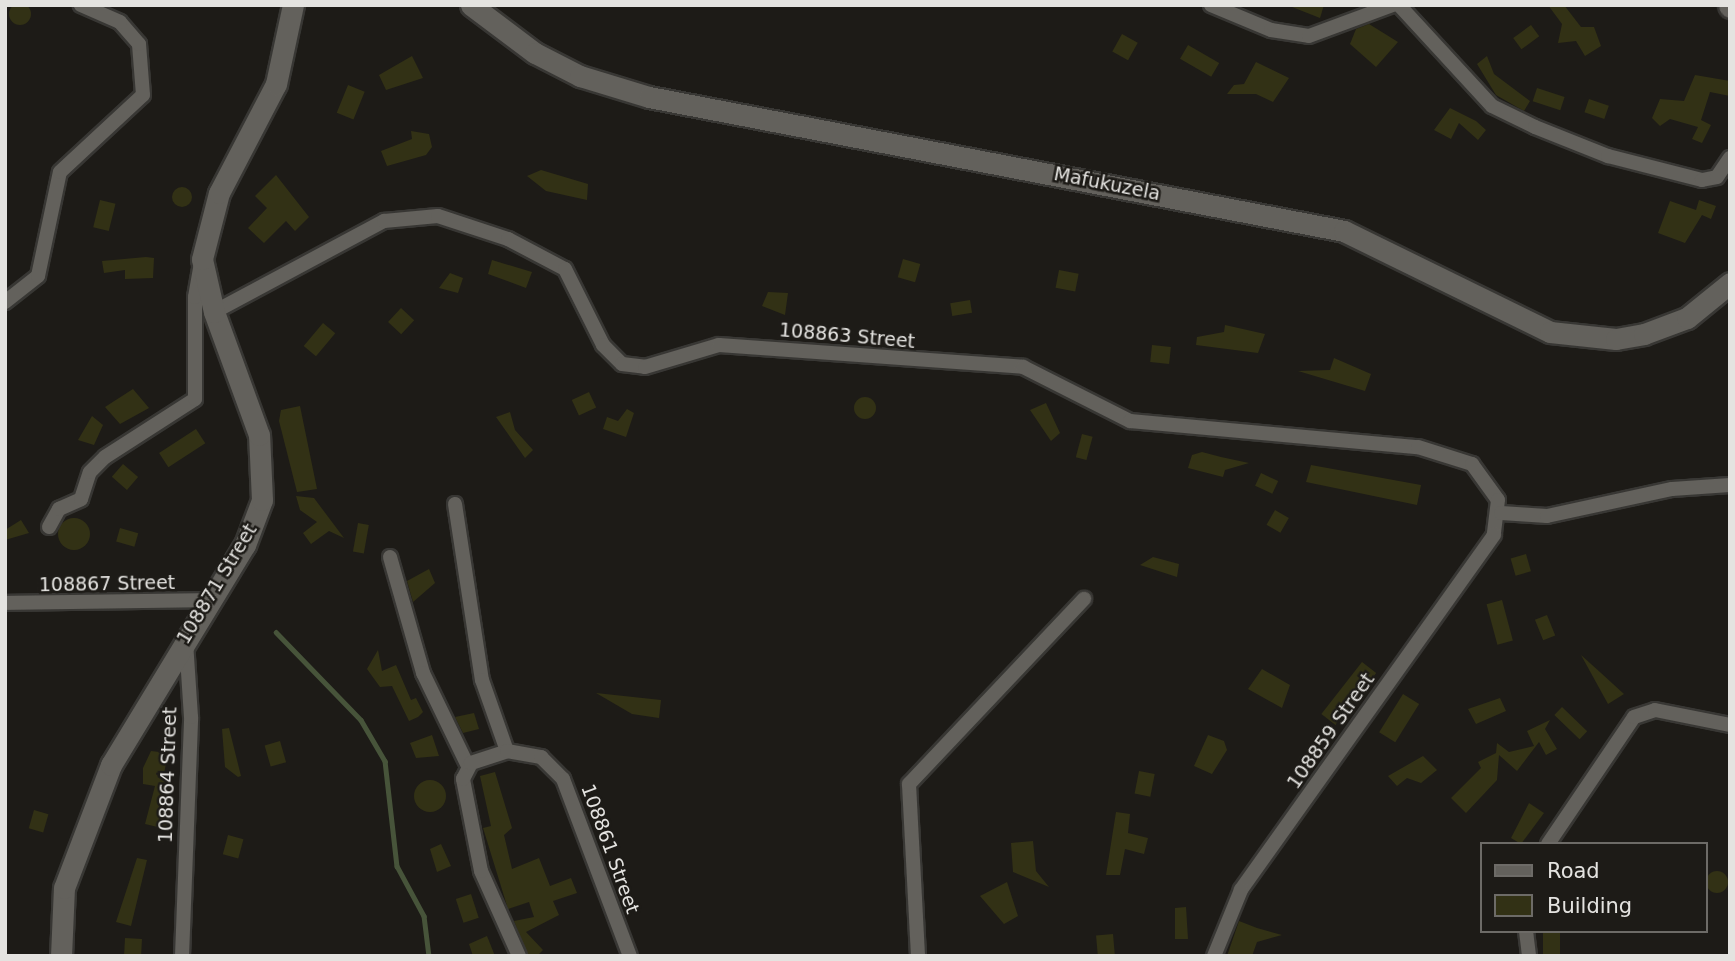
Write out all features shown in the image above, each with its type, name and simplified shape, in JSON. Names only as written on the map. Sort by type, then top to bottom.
[{"type":"main road","name":"108871 Street","points":[[61,956],[59,913],[80,842],[126,734],[256,521],[265,480],[259,435],[214,312],[202,259],[219,193],[276,84],[293,5]]},
{"type":"main road","name":"Mafukuzela","points":[[471,5],[535,53],[580,76],[649,97],[1344,231],[1550,332],[1616,339],[1644,334],[1687,318],[1730,283]]},
{"type":"street","points":[[5,302],[38,276],[60,172],[143,95],[139,44],[120,22],[81,5]]},
{"type":"street","points":[[1211,5],[1271,30],[1309,36],[1392,5]]},
{"type":"street","points":[[1399,5],[1492,106],[1535,127],[1608,156],[1702,180],[1717,177],[1730,158]]},
{"type":"street","name":"108863 Street","points":[[214,312],[384,221],[438,216],[508,239],[565,269],[603,345],[622,364],[645,367],[728,345],[1024,367],[1129,421],[1441,452],[1484,474],[1501,513]]},
{"type":"street","points":[[49,527],[59,509],[81,499],[90,472],[105,457],[195,399],[195,297],[202,259]]},
{"type":"street","points":[[1501,513],[1547,516],[1672,489],[1730,485]]},
{"type":"street","points":[[455,504],[482,680],[508,751],[468,766]]},
{"type":"street","name":"108859 Street","points":[[1214,956],[1241,890],[1494,535],[1501,513]]},
{"type":"street","points":[[390,558],[423,673],[468,766],[463,789],[481,871],[519,956]]},
{"type":"street","points":[[918,956],[909,784],[1084,599]]},
{"type":"street","name":"108867 Street","points":[[5,603],[209,600]]},
{"type":"street","name":"108864 Street","points":[[182,956],[191,717],[186,637]]},
{"type":"street","points":[[1549,842],[1634,717],[1656,710],[1730,725]]},
{"type":"street","name":"108861 Street","points":[[508,751],[541,757],[563,779],[630,956]]},
{"type":"street","points":[[1526,933],[1529,956]]},
{"type":"street","points":[[613,956],[623,941]]},
{"type":"building","points":[[20,3],[28,6],[31,14],[28,22],[20,25],[12,22],[9,14],[12,6]]},
{"type":"building","points":[[1287,5],[1324,5],[1320,18]]},
{"type":"building","points":[[1548,5],[1564,5],[1581,27],[1594,27],[1601,46],[1585,56],[1576,41],[1558,43],[1562,24]]},
{"type":"building","points":[[1369,24],[1398,42],[1376,67],[1350,44],[1356,29]]},
{"type":"building","points":[[1531,25],[1539,36],[1521,49],[1513,38]]},
{"type":"building","points":[[1122,34],[1138,43],[1128,60],[1112,51]]},
{"type":"building","points":[[1188,45],[1219,63],[1211,77],[1180,59]]},
{"type":"building","points":[[412,56],[423,78],[386,90],[379,75]]},
{"type":"building","points":[[1487,56],[1494,74],[1530,101],[1524,111],[1496,95],[1477,64]]},
{"type":"building","points":[[1256,62],[1289,78],[1273,102],[1256,94],[1227,94],[1234,85],[1244,84]]},
{"type":"building","points":[[1695,75],[1730,81],[1730,96],[1710,92],[1701,120],[1711,125],[1702,143],[1692,139],[1698,127],[1670,119],[1660,126],[1652,118],[1660,99],[1684,101]]},
{"type":"building","points":[[348,85],[365,92],[353,120],[337,113]]},
{"type":"building","points":[[1537,88],[1565,97],[1560,110],[1533,101]]},
{"type":"building","points":[[1589,99],[1609,106],[1604,119],[1584,112]]},
{"type":"building","points":[[1450,108],[1476,121],[1486,130],[1478,140],[1459,123],[1451,139],[1434,130]]},
{"type":"building","points":[[411,131],[429,134],[432,147],[426,155],[387,166],[381,151],[412,139]]},
{"type":"building","points":[[541,170],[588,184],[587,200],[546,191],[527,176]]},
{"type":"building","points":[[276,175],[309,217],[295,231],[286,221],[264,243],[248,228],[267,208],[255,196]]},
{"type":"building","points":[[182,187],[189,190],[192,197],[189,204],[182,207],[175,204],[172,197],[175,190]]},
{"type":"building","points":[[100,200],[116,204],[109,231],[93,227]]},
{"type":"building","points":[[1699,200],[1716,206],[1711,219],[1702,215],[1685,243],[1658,233],[1670,201],[1696,210]]},
{"type":"building","points":[[154,258],[153,278],[125,279],[125,270],[104,273],[102,261]]},
{"type":"building","points":[[903,259],[920,264],[915,282],[898,277]]},
{"type":"building","points":[[492,260],[532,272],[526,288],[488,274]]},
{"type":"building","points":[[1059,270],[1079,274],[1075,291],[1056,288]]},
{"type":"building","points":[[450,273],[463,278],[458,293],[439,288]]},
{"type":"building","points":[[768,292],[788,293],[785,315],[762,306]]},
{"type":"building","points":[[970,300],[972,313],[952,316],[950,303]]},
{"type":"building","points":[[401,308],[414,320],[401,334],[388,322]]},
{"type":"building","points":[[323,323],[335,333],[316,356],[304,346]]},
{"type":"building","points":[[1225,325],[1265,334],[1258,353],[1196,345],[1197,337],[1224,332]]},
{"type":"building","points":[[1152,345],[1171,347],[1169,364],[1150,362]]},
{"type":"building","points":[[1334,358],[1371,374],[1365,391],[1298,371],[1330,370]]},
{"type":"building","points":[[133,389],[149,408],[120,424],[105,407]]},
{"type":"building","points":[[589,392],[596,407],[579,415],[572,400]]},
{"type":"building","points":[[865,397],[873,400],[876,408],[873,416],[865,419],[857,416],[854,408],[857,400]]},
{"type":"building","points":[[1046,403],[1060,433],[1051,441],[1030,410]]},
{"type":"building","points":[[300,406],[317,489],[297,492],[279,421],[281,410]]},
{"type":"building","points":[[627,409],[634,413],[626,437],[603,429],[607,417],[618,421]]},
{"type":"building","points":[[510,412],[515,430],[533,450],[525,458],[496,417]]},
{"type":"building","points":[[92,416],[103,425],[94,445],[78,440]]},
{"type":"building","points":[[196,429],[205,443],[168,467],[159,453]]},
{"type":"building","points":[[1082,434],[1093,437],[1086,460],[1076,457]]},
{"type":"building","points":[[1202,452],[1249,463],[1225,470],[1223,477],[1188,468],[1192,455]]},
{"type":"building","points":[[123,464],[138,477],[127,490],[112,477]]},
{"type":"building","points":[[1311,465],[1421,485],[1417,505],[1306,482]]},
{"type":"building","points":[[1261,473],[1278,481],[1272,494],[1255,486]]},
{"type":"building","points":[[296,496],[314,498],[344,538],[329,531],[311,544],[303,533],[317,522],[300,510]]},
{"type":"building","points":[[1275,510],[1289,518],[1280,533],[1266,525]]},
{"type":"building","points":[[74,518],[85,523],[90,534],[85,545],[74,550],[63,545],[58,534],[63,523]]},
{"type":"building","points":[[21,520],[29,533],[5,540],[5,530]]},
{"type":"building","points":[[358,523],[369,525],[364,553],[353,552]]},
{"type":"building","points":[[120,528],[138,533],[134,547],[116,541]]},
{"type":"building","points":[[1526,554],[1531,571],[1516,576],[1511,558]]},
{"type":"building","points":[[1153,557],[1179,564],[1177,577],[1140,565]]},
{"type":"building","points":[[429,569],[435,583],[413,602],[407,581]]},
{"type":"building","points":[[1502,600],[1513,641],[1497,645],[1487,604]]},
{"type":"building","points":[[1547,615],[1555,635],[1543,640],[1535,620]]},
{"type":"building","points":[[378,650],[382,671],[396,665],[411,700],[416,698],[423,712],[418,717],[409,721],[392,686],[380,687],[367,669]]},
{"type":"building","points":[[1581,655],[1601,673],[1624,694],[1608,704]]},
{"type":"building","points":[[1362,662],[1376,673],[1336,725],[1321,714]]},
{"type":"building","points":[[1262,669],[1290,685],[1282,708],[1248,689]]},
{"type":"building","points":[[596,693],[661,700],[659,718],[632,714]]},
{"type":"building","points":[[1403,694],[1419,704],[1395,742],[1379,732]]},
{"type":"building","points":[[1500,698],[1506,711],[1476,724],[1468,709]]},
{"type":"building","points":[[1562,707],[1587,731],[1580,739],[1554,715]]},
{"type":"building","points":[[474,713],[479,729],[463,733],[455,717]]},
{"type":"building","points":[[1550,720],[1545,729],[1557,749],[1546,755],[1539,742],[1517,771],[1499,755],[1497,780],[1466,813],[1451,798],[1481,768],[1478,762],[1496,753],[1497,743],[1509,752],[1534,746],[1527,731]]},
{"type":"building","points":[[229,728],[241,776],[238,777],[225,767],[222,729]]},
{"type":"building","points":[[432,735],[439,756],[416,758],[410,743]]},
{"type":"building","points":[[1208,735],[1224,741],[1227,750],[1212,774],[1194,766]]},
{"type":"building","points":[[280,741],[286,762],[271,767],[265,745]]},
{"type":"building","points":[[151,751],[168,753],[164,774],[172,775],[166,829],[145,824],[155,786],[143,784],[143,768]]},
{"type":"building","points":[[1423,756],[1437,770],[1421,783],[1407,778],[1397,786],[1388,776]]},
{"type":"building","points":[[1139,771],[1155,774],[1150,797],[1135,794]]},
{"type":"building","points":[[495,772],[512,828],[504,835],[512,869],[539,858],[550,886],[571,878],[577,893],[553,901],[559,915],[526,932],[543,950],[537,956],[528,956],[514,921],[534,917],[529,902],[508,909],[483,828],[491,826],[480,776]]},
{"type":"building","points":[[430,780],[441,785],[446,796],[441,807],[430,812],[419,807],[414,796],[419,785]]},
{"type":"building","points":[[1529,803],[1544,813],[1522,842],[1511,838]]},
{"type":"building","points":[[34,810],[48,814],[43,832],[29,828]]},
{"type":"building","points":[[1116,812],[1130,814],[1128,833],[1148,838],[1144,854],[1125,849],[1120,875],[1106,875]]},
{"type":"building","points":[[228,835],[243,839],[238,858],[223,854]]},
{"type":"building","points":[[1033,841],[1036,871],[1049,887],[1013,872],[1011,843]]},
{"type":"building","points":[[441,844],[451,866],[437,872],[430,849]]},
{"type":"building","points":[[137,858],[147,860],[131,926],[116,922]]},
{"type":"building","points":[[1717,871],[1725,874],[1725,890],[1717,893],[1709,890],[1709,874]]},
{"type":"building","points":[[1007,882],[1018,916],[1004,924],[980,896]]},
{"type":"building","points":[[471,894],[479,918],[464,923],[456,899]]},
{"type":"building","points":[[1186,907],[1188,939],[1175,939],[1175,908]]},
{"type":"building","points":[[1239,921],[1282,935],[1257,942],[1252,956],[1227,956]]},
{"type":"building","points":[[1543,933],[1560,933],[1560,954],[1543,954]]},
{"type":"building","points":[[1113,934],[1115,956],[1098,956],[1096,935]]},
{"type":"building","points":[[487,936],[495,956],[473,956],[469,944]]},
{"type":"building","points":[[125,938],[142,939],[141,956],[124,956]]},
{"type":"waterway","points":[[276,632],[361,720],[385,761],[397,866],[424,916],[429,956]]}]
